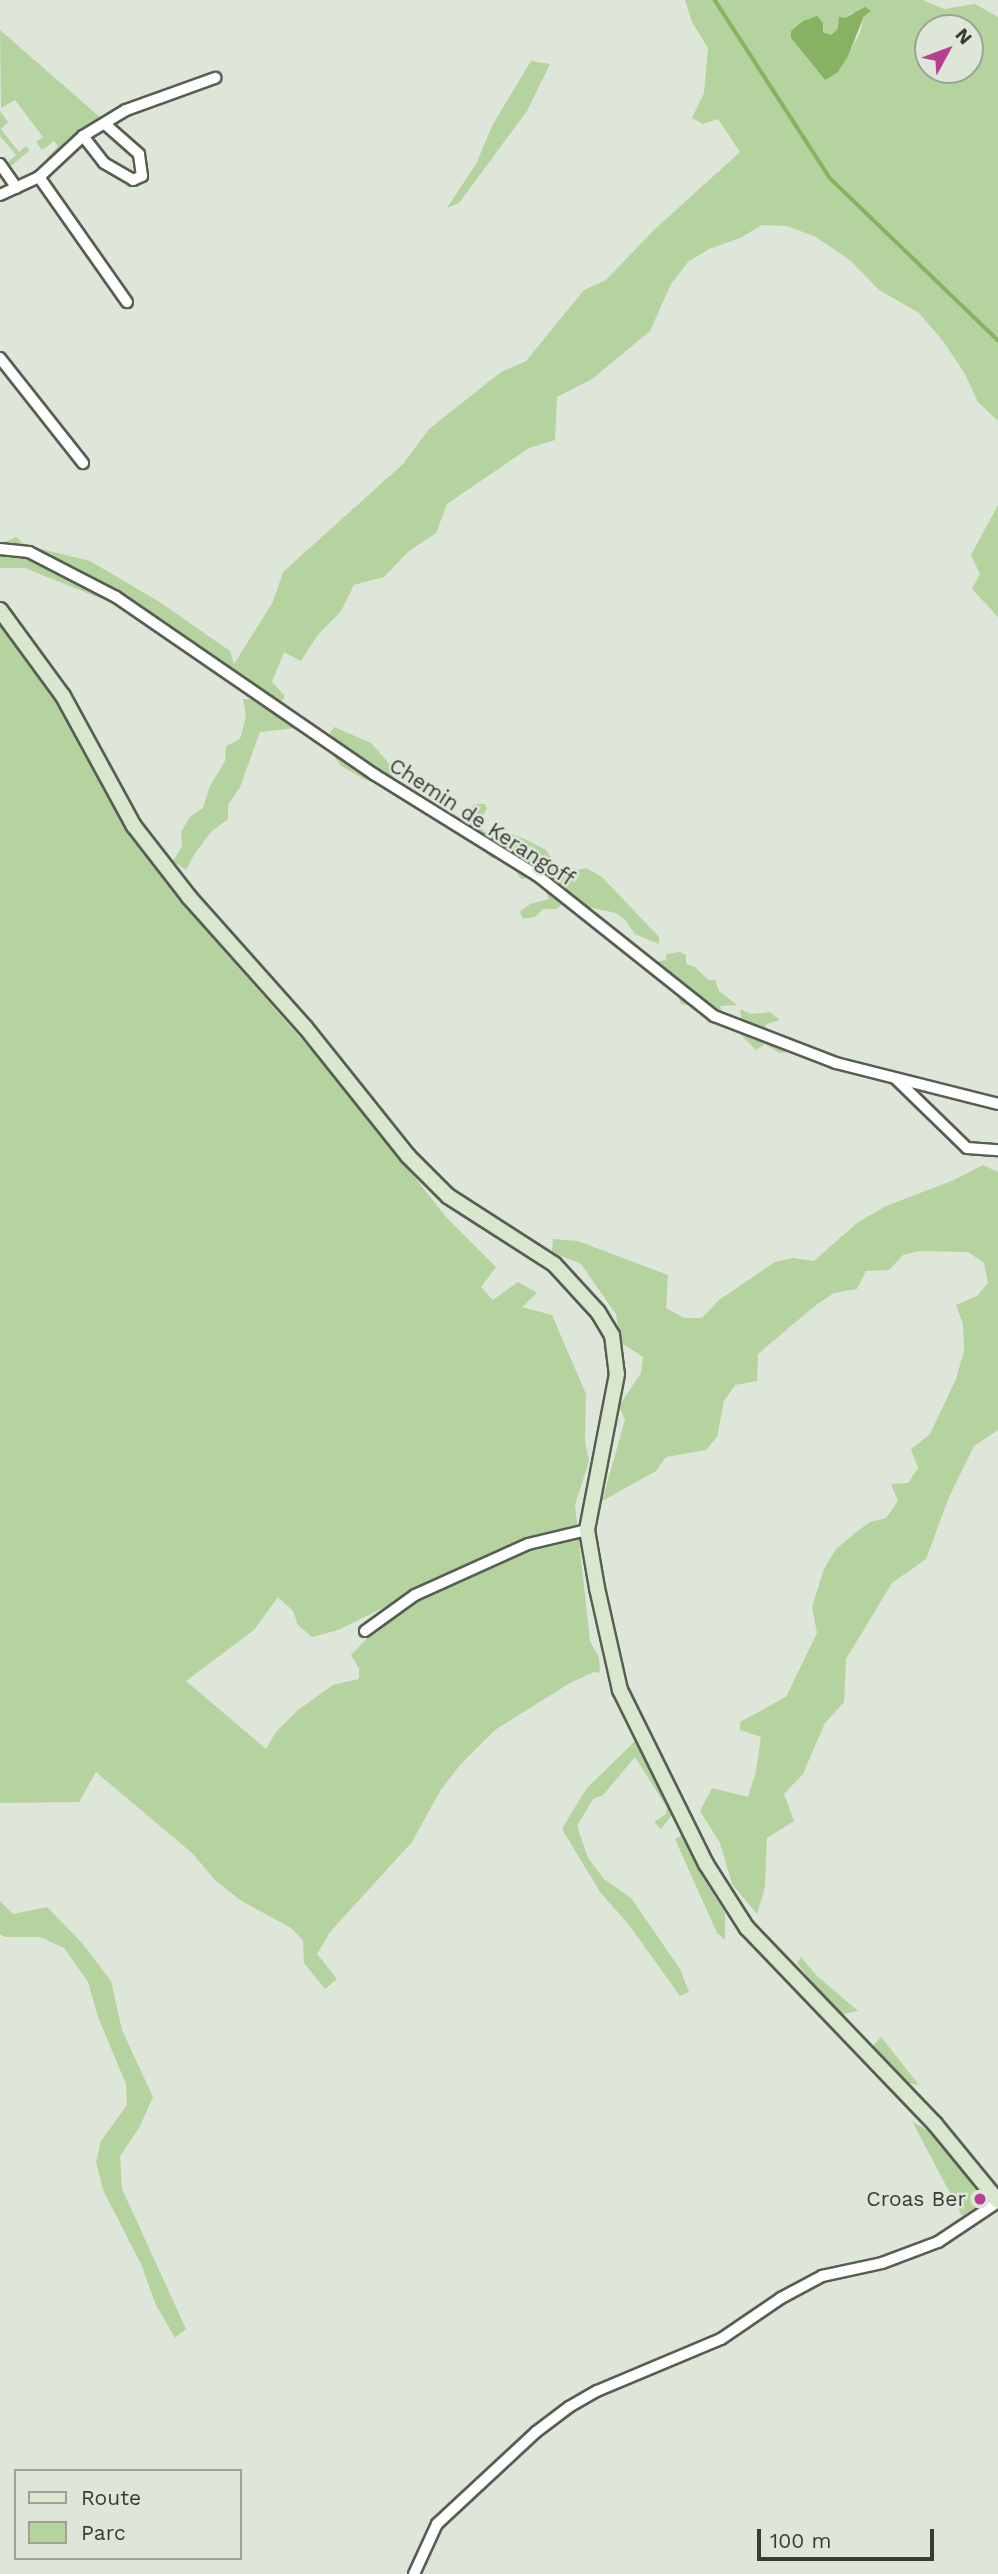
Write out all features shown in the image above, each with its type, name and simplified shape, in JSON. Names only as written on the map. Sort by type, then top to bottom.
[{"type":"street","points":[[0,195],[38,177],[83,136],[126,110],[215,78]]},
{"type":"street","points":[[83,136],[104,163],[133,180],[142,176],[139,154],[105,124]]},
{"type":"street","points":[[0,164],[17,188]]},
{"type":"street","points":[[38,177],[127,302]]},
{"type":"street","points":[[0,358],[83,463]]},
{"type":"street","name":"Chemin de Kerangoff","points":[[0,549],[29,552],[117,597],[375,775],[538,876],[715,1016],[836,1063],[998,1104]]},
{"type":"street","points":[[0,610],[63,696],[134,826],[189,897],[305,1027],[408,1156],[448,1196],[554,1264],[598,1312],[612,1335],[617,1374],[587,1530],[620,1690],[706,1864],[731,1906],[766,1952],[934,2124],[998,2202],[938,2242],[882,2263],[822,2276],[781,2298],[721,2339],[597,2390],[569,2407],[536,2432],[438,2524],[414,2574]]},
{"type":"street","points":[[896,1078],[967,1148],[998,1150]]},
{"type":"street","points":[[365,1632],[415,1595],[528,1544],[587,1530]]},
{"type":"green space","points":[[685,0],[923,0],[944,9],[975,4],[998,17],[998,421],[978,402],[965,374],[943,341],[919,313],[879,290],[851,261],[816,237],[787,226],[762,225],[740,238],[709,249],[688,262],[671,284],[650,331],[592,379],[557,397],[555,440],[529,448],[447,504],[436,533],[409,551],[384,577],[354,585],[341,611],[317,636],[301,661],[284,652],[272,682],[285,696],[281,703],[296,728],[260,732],[240,787],[228,805],[228,819],[212,831],[186,870],[173,861],[182,847],[181,832],[190,817],[203,808],[209,788],[225,761],[226,746],[240,739],[246,716],[243,699],[254,699],[112,603],[25,568],[0,568],[0,544],[16,537],[25,545],[90,561],[158,601],[230,651],[234,664],[273,602],[283,572],[403,464],[429,429],[501,372],[526,361],[584,290],[606,280],[655,229],[740,152],[718,119],[703,124],[692,118],[704,93],[708,48],[692,22]],"holes":[[[851,13],[864,16],[860,33],[840,69],[825,80],[791,38],[791,31],[803,21],[831,35]]]},
{"type":"green space","points":[[0,30],[101,118],[49,160],[47,158],[58,146],[54,141],[42,150],[36,142],[43,137],[15,100],[1,108]]},
{"type":"green space","points":[[531,61],[550,64],[527,111],[459,203],[447,208],[476,164],[493,124]]},
{"type":"green space","points":[[0,111],[8,122],[1,129],[19,152],[26,146],[30,150],[11,166],[8,162],[16,155],[0,136]]},
{"type":"green space","points":[[998,505],[998,617],[972,589],[980,574],[971,555]]},
{"type":"green space","points":[[0,616],[59,696],[115,806],[154,867],[346,1090],[446,1217],[496,1267],[481,1287],[493,1300],[518,1282],[537,1293],[522,1307],[552,1315],[586,1394],[585,1441],[589,1461],[575,1505],[590,1641],[599,1658],[600,1673],[594,1672],[570,1683],[495,1730],[460,1765],[440,1791],[412,1842],[330,1932],[317,1954],[337,1979],[325,1989],[304,1963],[303,1940],[291,1928],[240,1900],[215,1880],[193,1854],[96,1772],[79,1802],[0,1803]],"holes":[[[278,1597],[293,1611],[298,1625],[312,1637],[338,1630],[389,1605],[377,1628],[351,1655],[359,1668],[359,1679],[333,1685],[298,1710],[276,1732],[266,1749],[186,1681],[254,1630]]]},
{"type":"green space","points":[[334,727],[371,743],[392,767],[393,780],[410,791],[427,800],[440,802],[446,810],[462,820],[474,804],[485,804],[487,808],[479,823],[483,831],[498,837],[509,833],[525,839],[546,850],[556,866],[568,872],[586,868],[602,877],[659,937],[659,944],[635,934],[616,913],[564,902],[557,909],[543,909],[535,917],[523,919],[520,912],[530,904],[549,899],[545,890],[528,878],[521,879],[514,868],[499,859],[491,858],[477,843],[465,840],[442,822],[421,813],[419,806],[394,795],[386,786],[366,780],[341,766],[328,748],[335,741],[330,733]]},
{"type":"green space","points":[[680,952],[686,955],[686,964],[695,967],[708,980],[715,980],[719,991],[737,1005],[720,1006],[722,1013],[729,1019],[742,1020],[740,1009],[751,1014],[770,1012],[780,1020],[766,1024],[765,1030],[786,1039],[787,1052],[779,1053],[765,1044],[756,1050],[735,1029],[713,1021],[692,1006],[681,1004],[674,987],[653,962],[666,960],[666,954]]},
{"type":"green space","points":[[983,1165],[998,1172],[998,1430],[974,1446],[949,1497],[926,1559],[892,1583],[846,1659],[844,1702],[825,1723],[803,1774],[784,1794],[794,1821],[767,1838],[765,1887],[757,1914],[732,1884],[720,1843],[700,1811],[712,1788],[748,1797],[756,1771],[761,1737],[740,1730],[740,1722],[786,1697],[817,1633],[812,1607],[824,1569],[836,1549],[855,1533],[870,1522],[886,1518],[898,1501],[891,1484],[908,1483],[918,1468],[911,1449],[930,1434],[956,1379],[964,1351],[963,1324],[956,1305],[977,1296],[988,1283],[984,1263],[968,1252],[919,1251],[903,1255],[889,1270],[866,1271],[857,1289],[834,1293],[758,1354],[757,1381],[735,1385],[724,1401],[717,1437],[706,1450],[666,1457],[656,1471],[602,1501],[625,1420],[619,1406],[641,1373],[643,1357],[620,1342],[616,1314],[581,1264],[552,1252],[553,1239],[578,1241],[668,1275],[666,1308],[684,1318],[702,1318],[719,1300],[775,1262],[793,1258],[814,1261],[857,1223],[886,1206],[954,1180]]},
{"type":"green space","points":[[635,1741],[642,1742],[642,1753],[651,1760],[656,1770],[654,1777],[666,1790],[675,1811],[661,1829],[654,1822],[666,1814],[667,1808],[635,1757],[603,1795],[593,1799],[577,1826],[588,1858],[604,1879],[631,1898],[680,1969],[689,1992],[680,1996],[629,1925],[600,1892],[562,1829],[586,1789]]},
{"type":"green space","points":[[685,1833],[703,1867],[702,1876],[725,1913],[725,1940],[717,1933],[675,1839]]},
{"type":"green space","points":[[0,1901],[13,1914],[47,1907],[82,1943],[111,1981],[122,2030],[153,2097],[139,2128],[120,2156],[122,2189],[186,2329],[175,2338],[156,2305],[141,2264],[103,2190],[96,2162],[101,2141],[127,2105],[126,2084],[98,2017],[88,1982],[64,1948],[40,1937],[5,1937],[0,1934]]},
{"type":"green space","points":[[801,1957],[817,1976],[858,2011],[838,2015],[797,1963]]},
{"type":"green space","points":[[881,2037],[919,2085],[904,2082],[894,2067],[872,2047]]},
{"type":"green space","points":[[912,2121],[928,2131],[958,2164],[984,2197],[984,2203],[962,2216]]},
{"type":"shaded area","points":[[865,7],[871,11],[864,16],[848,56],[838,72],[825,80],[791,38],[791,31],[803,21],[817,16],[823,23],[823,32],[831,35],[838,28],[839,17],[845,18]]},
{"type":"waterway","points":[[715,0],[830,178],[998,340]]},
{"type":"place","name":"Croas Ber","points":[[980,2199]]}]
